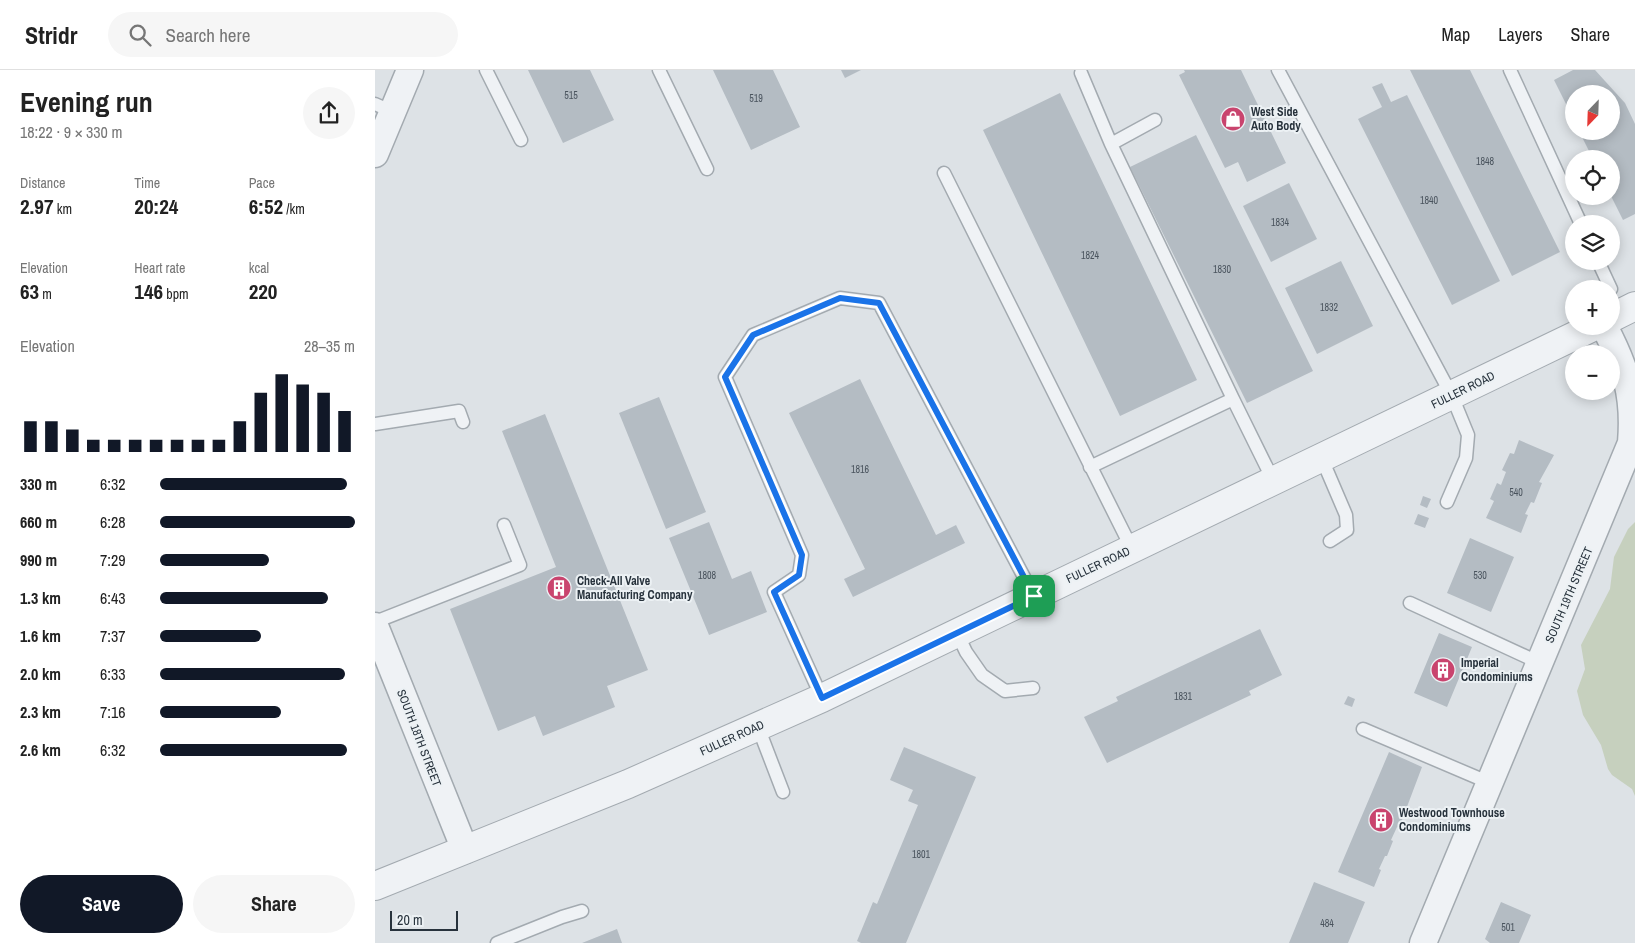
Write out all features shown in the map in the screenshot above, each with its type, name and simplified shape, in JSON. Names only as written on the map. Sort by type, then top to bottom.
[{"type":"street","points":[[375,154],[384,108],[410,70]]},
{"type":"street","name":"FULLER ROAD","points":[[375,886],[628,784],[822,698],[1577,335]]},
{"type":"street","name":"SOUTH 19TH STREET","points":[[1423,943],[1631,443],[1633,415],[1629,385],[1621,360],[1619,335]]},
{"type":"street","name":"SOUTH 18TH STREET","points":[[375,626],[465,850]]},
{"type":"lane","points":[[486,70],[521,140]]},
{"type":"lane","points":[[659,70],[707,169]]},
{"type":"lane","points":[[1278,70],[1452,396],[1467,435],[1465,458],[1447,502]]},
{"type":"lane","points":[[1511,70],[1577,215]]},
{"type":"lane","points":[[1081,73],[1111,144],[1274,482]]},
{"type":"lane","points":[[1111,144],[1155,120]]},
{"type":"lane","points":[[944,173],[1132,549]]},
{"type":"lane","points":[[822,698],[774,592],[799,575],[802,555],[725,377],[753,335],[840,298],[879,303],[1034,596]]},
{"type":"lane","points":[[1091,467],[1234,401]]},
{"type":"lane","points":[[375,424],[459,411],[463,422]]},
{"type":"lane","points":[[1322,459],[1347,515],[1347,530],[1330,541]]},
{"type":"lane","points":[[375,622],[520,565],[504,525]]},
{"type":"lane","points":[[1410,603],[1540,663]]},
{"type":"lane","points":[[957,633],[966,652],[982,675],[1005,691],[1033,688]]},
{"type":"lane","points":[[758,726],[783,792]]},
{"type":"lane","points":[[1363,729],[1490,783]]},
{"type":"lane","points":[[497,943],[562,917],[583,911]]},
{"type":"green space","points":[[1635,522],[1635,796],[1632,789],[1612,775],[1608,769],[1601,745],[1583,715],[1577,691],[1585,669],[1581,645],[1610,589],[1614,557],[1628,529]]},
{"type":"building","points":[[528,70],[590,70],[614,120],[563,143]]},
{"type":"building","points":[[713,70],[773,70],[800,127],[751,150]]},
{"type":"building","points":[[841,70],[861,70],[845,78]]},
{"type":"building","name":"West Side Auto Body","points":[[1184,70],[1241,70],[1286,163],[1247,182],[1238,162],[1225,168],[1179,75],[1185,72]]},
{"type":"building","points":[[1410,70],[1470,70],[1560,252],[1512,276]]},
{"type":"building","points":[[1573,70],[1595,70],[1609,85],[1565,85],[1565,102],[1554,80]]},
{"type":"building","points":[[1382,83],[1391,102],[1407,95],[1500,281],[1452,305],[1358,119],[1382,107],[1372,87]]},
{"type":"building","points":[[1060,93],[1197,380],[1120,416],[983,130]]},
{"type":"building","points":[[1620,98],[1625,103],[1635,124],[1635,214],[1623,220],[1616,205],[1620,205],[1620,150],[1588,150],[1584,140],[1620,140]]},
{"type":"building","points":[[1196,135],[1313,371],[1247,403],[1130,167]]},
{"type":"building","points":[[1289,183],[1317,239],[1271,262],[1243,206]]},
{"type":"building","points":[[1341,261],[1373,326],[1317,354],[1285,288]]},
{"type":"building","points":[[860,379],[936,535],[956,525],[965,543],[853,597],[844,579],[865,569],[789,413]]},
{"type":"building","points":[[659,397],[706,512],[666,529],[619,413]]},
{"type":"building","name":"Check-All Valve Manufacturing Company","points":[[545,414],[648,670],[607,686],[615,707],[543,736],[535,716],[498,731],[450,609],[556,567],[502,431]]},
{"type":"building","points":[[1519,440],[1554,455],[1539,482],[1542,483],[1534,503],[1531,502],[1525,514],[1528,515],[1521,533],[1486,518],[1494,501],[1490,499],[1497,483],[1501,485],[1506,472],[1502,470],[1510,453],[1514,454]]},
{"type":"building","points":[[1423,496],[1431,499],[1427,508],[1420,505]]},
{"type":"building","points":[[1418,514],[1429,518],[1425,528],[1414,524]]},
{"type":"building","points":[[709,522],[732,579],[751,571],[767,612],[709,635],[669,538]]},
{"type":"building","points":[[1470,538],[1514,557],[1491,612],[1447,593]]},
{"type":"building","points":[[1260,629],[1282,675],[1249,691],[1251,695],[1107,763],[1084,717],[1118,701],[1116,697]]},
{"type":"building","name":"Imperial Condominiums","points":[[1439,633],[1472,647],[1447,707],[1414,693]]},
{"type":"building","points":[[1348,696],[1355,699],[1352,707],[1344,704]]},
{"type":"building","points":[[904,747],[976,777],[906,943],[861,943],[857,941],[873,902],[877,904],[918,805],[908,801],[913,790],[890,780]]},
{"type":"building","name":"Westwood Townhouse Condominiums","points":[[1389,752],[1422,767],[1399,828],[1397,827],[1387,856],[1385,856],[1379,869],[1381,870],[1374,887],[1338,872]]},
{"type":"building","points":[[1314,882],[1365,902],[1348,943],[1289,943]]},
{"type":"building","points":[[1501,902],[1531,915],[1519,943],[1490,943],[1485,939]]},
{"type":"building","points":[[617,929],[622,943],[582,943]]},
{"type":"place","name":"West Side Auto Body","points":[[1233,119]]},
{"type":"place","name":"Check-All Valve Manufacturing Company","points":[[559,588]]},
{"type":"place","name":"Imperial Condominiums","points":[[1443,670]]},
{"type":"place","name":"Westwood Townhouse Condominiums","points":[[1381,820]]},
{"type":"route","points":[[840,298],[879,303],[1034,596],[822,698],[774,592],[799,575],[802,555],[725,377],[753,335],[840,298]]}]
